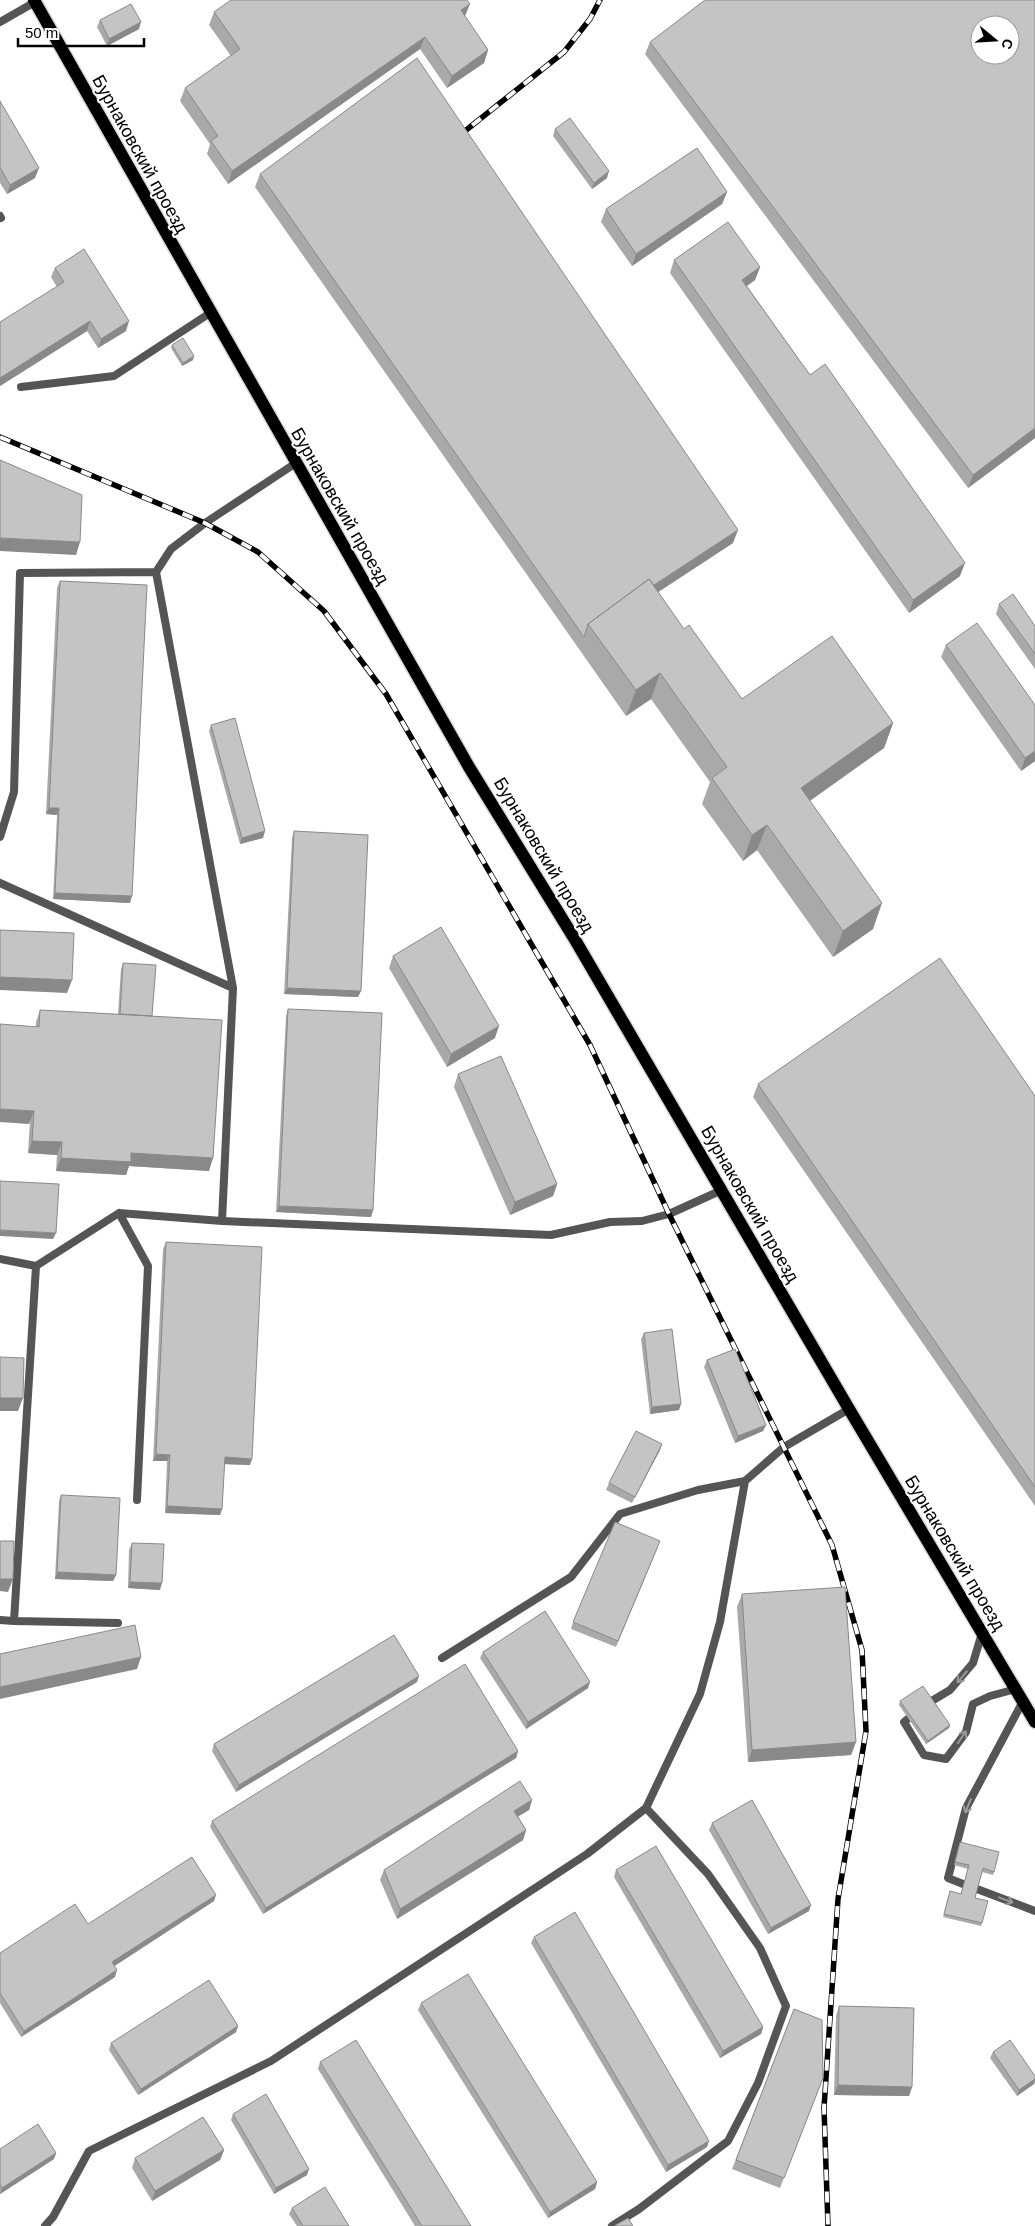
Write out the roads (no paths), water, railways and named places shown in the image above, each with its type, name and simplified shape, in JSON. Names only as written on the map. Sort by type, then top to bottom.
[{"type":"main road","name":"Бурнаковский проезд","points":[[34,1],[469,767],[574,938],[849,1409],[1035,1722]]},
{"type":"lane","points":[[0,22],[34,1]]},
{"type":"lane","points":[[21,387],[114,376],[210,313]]},
{"type":"lane","points":[[222,1221],[233,988],[156,572],[171,549],[205,523],[296,464]]},
{"type":"lane","points":[[0,837],[14,792],[20,573],[156,572]]},
{"type":"lane","points":[[0,883],[233,988]]},
{"type":"lane","points":[[0,1259],[36,1266],[119,1213],[222,1221],[551,1235],[610,1222],[642,1221],[669,1214],[722,1190]]},
{"type":"lane","points":[[119,1213],[148,1266],[137,1500]]},
{"type":"lane","points":[[14,1621],[36,1266]]},
{"type":"lane","points":[[442,1658],[571,1577],[620,1514],[698,1490],[745,1481],[784,1448],[849,1409]]},
{"type":"lane","points":[[45,2226],[53,2217],[89,2151],[271,2061],[587,1854],[646,1808],[700,1694],[720,1622],[745,1481]]},
{"type":"lane","points":[[0,1620],[118,1622]]},
{"type":"lane","points":[[982,1633],[973,1663],[950,1690],[934,1698],[904,1722],[924,1755],[946,1759],[966,1732],[973,1704],[990,1696],[1016,1689]]},
{"type":"lane","points":[[963,1884],[948,1878],[966,1808],[1023,1701]]},
{"type":"lane","points":[[612,2226],[639,2209],[728,2141],[758,2083],[786,2006],[760,1948],[708,1874],[646,1808]]},
{"type":"lane","points":[[977,1889],[1035,1911]]},
{"type":"railway","points":[[455,139],[564,52],[590,19],[600,0]]},
{"type":"railway","points":[[0,437],[205,523],[258,552],[324,611],[386,694],[590,1045],[669,1214],[832,1545],[862,1650],[866,1731],[838,1899],[824,2108],[828,2226]]}]
